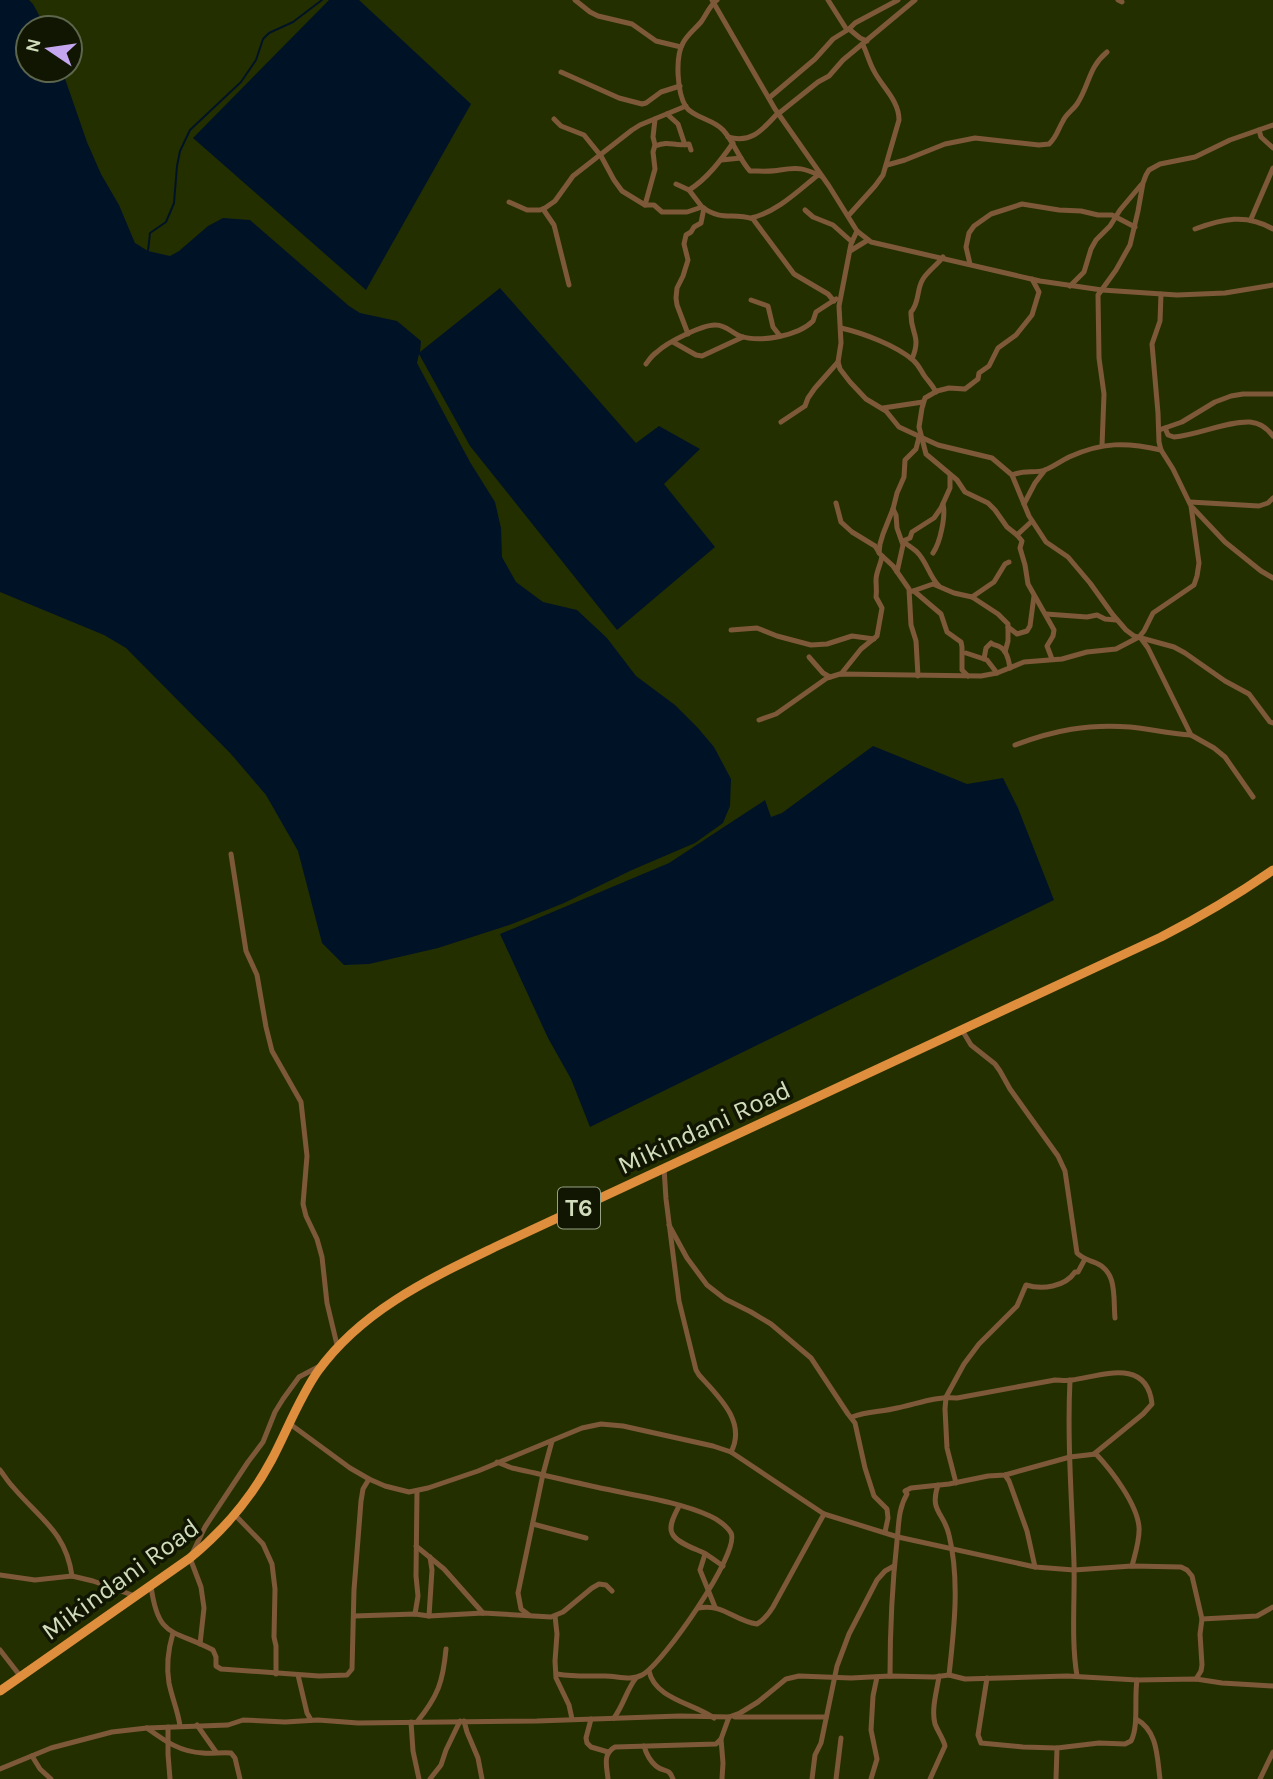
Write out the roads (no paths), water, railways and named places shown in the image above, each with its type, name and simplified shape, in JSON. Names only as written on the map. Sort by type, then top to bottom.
[{"type":"highway","name":"Mikindani Road","points":[[0,1691],[151,1586],[210,1541],[261,1479],[306,1392],[324,1364],[352,1332],[390,1302],[436,1276],[1196,919],[1273,870]]},
{"type":"street","points":[[576,0],[598,16],[632,24],[656,41],[681,47]]},
{"type":"street","points":[[828,0],[848,29],[864,44],[874,71],[892,97],[899,114],[898,127],[883,175],[848,216]]},
{"type":"street","points":[[769,98],[815,59],[833,39],[855,23],[898,0]]},
{"type":"street","points":[[728,137],[750,138],[778,113],[829,76],[840,63],[915,0]]},
{"type":"street","points":[[714,1],[681,47],[678,63],[680,86],[686,106],[694,114],[718,126],[733,143],[748,169],[778,170],[793,167],[820,176]]},
{"type":"street","points":[[714,1],[778,113],[857,232],[867,240],[1032,279],[1102,290],[1161,294],[1225,293],[1273,285]]},
{"type":"street","points":[[887,164],[905,160],[934,147],[971,139],[1049,144],[1077,104],[1093,66],[1107,51]]},
{"type":"street","points":[[561,72],[618,98],[642,104],[661,92],[680,86]]},
{"type":"street","points":[[509,202],[527,210],[543,209],[555,201],[570,179],[632,130],[686,106]]},
{"type":"street","points":[[667,114],[678,124],[685,145]]},
{"type":"street","points":[[554,119],[561,126],[584,135],[601,156],[622,191],[645,205],[654,205],[662,212],[684,212],[703,207]]},
{"type":"street","points":[[645,205],[654,171],[655,119]]},
{"type":"street","points":[[1070,286],[1084,272],[1093,244],[1143,183],[1149,170],[1155,166],[1195,157],[1230,140],[1273,125]]},
{"type":"street","points":[[1259,130],[1261,137],[1273,148]]},
{"type":"street","points":[[655,146],[667,142],[678,146],[689,144],[691,150]]},
{"type":"street","points":[[689,190],[699,183],[733,143]]},
{"type":"street","points":[[720,160],[741,158]]},
{"type":"street","points":[[1251,219],[1273,167]]},
{"type":"street","points":[[676,184],[689,190],[703,207],[716,215],[751,218],[768,213],[820,176]]},
{"type":"street","points":[[1102,446],[1104,394],[1100,365],[1098,295],[1123,259],[1129,245],[1143,183]]},
{"type":"street","points":[[971,264],[966,247],[969,233],[974,226],[991,214],[1016,206],[1030,204],[1112,215],[1135,227]]},
{"type":"street","points":[[688,334],[677,306],[676,293],[688,260],[684,244],[686,235],[701,223],[703,207]]},
{"type":"street","points":[[543,209],[554,225],[569,285]]},
{"type":"street","points":[[804,210],[813,217],[834,225],[852,242]]},
{"type":"street","points":[[751,218],[794,274],[828,294],[834,301]]},
{"type":"street","points":[[1195,229],[1208,226],[1212,222],[1238,219],[1251,219],[1273,229]]},
{"type":"street","points":[[857,232],[852,242],[840,296],[841,343],[838,362],[852,385],[866,399],[883,408],[899,427],[959,451],[992,458],[1015,477],[1032,521],[1047,544],[1068,556],[1128,633],[1185,653],[1249,695],[1273,723]]},
{"type":"street","points":[[850,251],[867,240]]},
{"type":"street","points":[[912,359],[917,345],[911,312],[918,301],[921,282],[943,257]]},
{"type":"street","points":[[1032,279],[1039,295],[1023,329],[999,348],[989,366],[979,373],[978,379],[967,388],[952,388],[925,398],[919,424],[929,458],[957,480],[965,492],[988,503],[1022,541],[1020,548],[1027,580],[1054,630],[1054,636],[1047,646],[1052,659]]},
{"type":"street","points":[[1161,294],[1160,321],[1152,344],[1162,429],[1161,450],[1191,504],[1209,527],[1273,578]]},
{"type":"street","points":[[646,364],[659,349],[699,328],[720,325],[752,339],[780,336],[803,329],[813,321],[816,312],[840,296]]},
{"type":"street","points":[[751,300],[767,304],[773,327],[780,336]]},
{"type":"street","points":[[841,328],[866,336],[912,359],[923,369],[936,392]]},
{"type":"street","points":[[673,342],[702,356],[743,337]]},
{"type":"street","points":[[780,422],[805,406],[808,398],[838,362]]},
{"type":"street","points":[[1162,429],[1182,422],[1215,402],[1231,396],[1273,394]]},
{"type":"street","points":[[883,408],[923,402]]},
{"type":"street","points":[[1162,429],[1174,437],[1252,422],[1269,430],[1273,436]]},
{"type":"street","points":[[841,674],[861,649],[877,636],[882,609],[876,594],[876,581],[882,561],[880,544],[904,477],[905,460],[916,449],[921,438]]},
{"type":"street","points":[[1024,503],[1045,470],[1078,453],[1118,444],[1161,450]]},
{"type":"street","points":[[1012,475],[1023,470],[1045,470]]},
{"type":"street","points":[[903,541],[934,518],[950,488],[950,475]]},
{"type":"street","points":[[1191,504],[1259,506],[1273,498]]},
{"type":"street","points":[[836,503],[841,522],[875,546],[912,592],[941,614],[947,632],[961,642],[962,670],[968,676]]},
{"type":"street","points":[[933,553],[938,546],[944,520],[943,504]]},
{"type":"street","points":[[759,720],[785,709],[830,677],[841,674],[981,676],[997,673],[1024,662],[1062,659],[1087,652],[1116,649],[1139,637],[1153,613],[1194,586],[1199,564],[1191,504]]},
{"type":"street","points":[[893,509],[903,541],[916,551],[932,580],[939,586]]},
{"type":"street","points":[[1017,535],[1032,521]]},
{"type":"street","points":[[898,572],[903,541]]},
{"type":"street","points":[[972,597],[994,582],[1009,562]]},
{"type":"street","points":[[912,592],[931,584],[972,597],[998,614],[1018,635],[1027,631],[1030,626],[1034,596]]},
{"type":"street","points":[[912,592],[911,625],[916,641],[918,676]]},
{"type":"street","points":[[1046,614],[1085,617],[1097,615],[1116,620]]},
{"type":"street","points":[[1005,653],[1009,627]]},
{"type":"street","points":[[731,630],[757,628],[811,645],[827,644],[852,636],[874,639]]},
{"type":"street","points":[[1139,637],[1148,648],[1191,735]]},
{"type":"street","points":[[984,659],[990,643],[1000,647],[1005,653],[1010,668]]},
{"type":"street","points":[[966,653],[984,659],[997,673]]},
{"type":"street","points":[[809,657],[830,677]]},
{"type":"street","points":[[1015,745],[1049,733],[1090,726],[1132,727],[1191,735],[1225,757],[1253,797]]},
{"type":"street","points":[[231,854],[246,951],[257,975],[272,1051],[300,1102],[307,1156],[303,1204],[322,1257],[327,1303],[338,1349]]},
{"type":"street","points":[[962,1030],[971,1045],[995,1064],[1058,1156],[1069,1190],[1077,1252],[1085,1259],[1102,1266],[1111,1276],[1115,1318]]},
{"type":"street","points":[[664,1168],[679,1301],[693,1362],[699,1375],[723,1402],[734,1421],[736,1437],[732,1452]]},
{"type":"street","points":[[669,1225],[687,1258],[724,1299],[771,1324],[811,1358],[855,1423],[866,1474],[874,1496],[887,1509],[885,1532]]},
{"type":"street","points":[[956,1483],[947,1448],[945,1409],[946,1397],[964,1364],[979,1343],[1017,1306],[1026,1285],[1045,1288],[1058,1284],[1078,1272],[1085,1259]]},
{"type":"street","points":[[200,1644],[204,1608],[201,1587],[190,1558],[205,1527],[263,1442],[283,1399],[299,1377],[324,1364]]},
{"type":"street","points":[[852,1417],[946,1397],[957,1398],[1055,1380],[1123,1372],[1142,1380],[1152,1400],[1152,1404],[1143,1414],[1094,1454],[1070,1457],[1005,1475],[905,1491],[907,1494],[901,1504],[892,1591],[891,1676]]},
{"type":"street","points":[[1070,1380],[1077,1676]]},
{"type":"street","points":[[290,1424],[350,1468],[400,1491],[417,1491],[478,1471],[582,1428],[612,1424],[732,1452],[824,1514],[898,1537],[1035,1567],[1074,1570],[1132,1566],[1181,1567],[1187,1570],[1194,1580],[1202,1619],[1202,1665],[1196,1679]]},
{"type":"street","points":[[531,1616],[521,1609],[518,1593],[552,1441]]},
{"type":"street","points":[[1094,1454],[1111,1471],[1135,1511],[1140,1529],[1132,1566]]},
{"type":"street","points":[[497,1462],[512,1468],[679,1506],[712,1517],[730,1532],[732,1544],[723,1566],[698,1608],[649,1671],[636,1678],[614,1718]]},
{"type":"street","points":[[0,1470],[57,1534],[68,1556],[72,1576]]},
{"type":"street","points":[[1005,1475],[1027,1531],[1035,1567]]},
{"type":"street","points":[[151,1586],[158,1618],[173,1633],[214,1652],[216,1666],[221,1669],[298,1675],[342,1675],[349,1672],[352,1669],[360,1501],[369,1479]]},
{"type":"street","points":[[939,1485],[935,1498],[936,1507],[947,1526],[954,1563],[954,1620],[948,1675]]},
{"type":"street","points":[[415,1614],[418,1596],[417,1491]]},
{"type":"street","points":[[679,1506],[672,1522],[672,1534],[690,1548],[723,1566]]},
{"type":"street","points":[[698,1608],[715,1607],[757,1624],[773,1607],[824,1514]]},
{"type":"street","points":[[234,1515],[263,1544],[272,1564],[276,1674]]},
{"type":"street","points":[[533,1524],[586,1538]]},
{"type":"street","points":[[416,1546],[444,1569],[483,1613]]},
{"type":"street","points":[[705,1554],[700,1570],[715,1607]]},
{"type":"street","points":[[429,1616],[432,1570],[430,1557]]},
{"type":"street","points":[[812,1779],[815,1755],[821,1743],[838,1662],[857,1616],[877,1580],[894,1566]]},
{"type":"street","points":[[0,1575],[35,1580],[72,1576],[135,1596]]},
{"type":"street","points":[[354,1616],[483,1613],[549,1617],[555,1616],[595,1586],[604,1584],[612,1591]]},
{"type":"street","points":[[1202,1619],[1257,1616],[1273,1607]]},
{"type":"street","points":[[555,1616],[557,1681],[569,1705],[572,1719]]},
{"type":"street","points":[[173,1633],[168,1671],[180,1726]]},
{"type":"street","points":[[419,1779],[413,1751],[414,1722],[436,1697],[446,1649]]},
{"type":"street","points":[[0,1650],[21,1676]]},
{"type":"street","points":[[649,1671],[652,1681],[665,1693],[704,1710],[714,1718]]},
{"type":"street","points":[[557,1674],[636,1678]]},
{"type":"street","points":[[298,1675],[304,1704],[311,1720]]},
{"type":"street","points":[[930,1779],[945,1746],[934,1715],[939,1676]]},
{"type":"street","points":[[722,1779],[722,1739],[731,1717],[758,1702],[791,1677],[1077,1676],[1137,1680],[1196,1679],[1273,1685]]},
{"type":"street","points":[[871,1779],[877,1759],[871,1730],[877,1677]]},
{"type":"street","points":[[987,1678],[978,1735],[981,1743],[1057,1748],[1127,1743],[1134,1737],[1137,1680]]},
{"type":"street","points":[[0,1769],[51,1748],[112,1732],[228,1725],[243,1720],[358,1723],[680,1716],[826,1717]]},
{"type":"street","points":[[591,1719],[587,1743],[608,1752]]},
{"type":"street","points":[[1136,1719],[1147,1727],[1154,1740],[1160,1779]]},
{"type":"street","points":[[430,1779],[441,1765],[462,1721]]},
{"type":"street","points":[[462,1721],[478,1758],[482,1779]]},
{"type":"street","points":[[197,1725],[216,1752]]},
{"type":"street","points":[[168,1727],[170,1779]]},
{"type":"street","points":[[147,1728],[168,1744],[180,1749],[208,1754],[231,1753],[235,1758],[240,1779]]},
{"type":"street","points":[[836,1779],[841,1738]]},
{"type":"street","points":[[608,1779],[606,1760],[608,1752],[615,1747],[716,1744],[722,1739]]},
{"type":"street","points":[[644,1746],[656,1767],[669,1771],[673,1779]]},
{"type":"street","points":[[1056,1779],[1057,1748]]},
{"type":"street","points":[[1260,1779],[1273,1752]]},
{"type":"street","points":[[32,1756],[40,1769],[51,1779]]},
{"type":"water","points":[[0,0],[29,0],[38,14],[14,14],[14,84],[67,84],[87,142],[135,243],[148,251],[170,256],[208,226],[223,218],[250,220],[349,306],[360,313],[397,321],[421,341],[420,352],[500,288],[636,443],[659,426],[700,449],[664,484],[715,547],[617,630],[470,446],[419,354],[417,363],[470,462],[495,502],[501,528],[502,557],[516,582],[543,602],[577,610],[607,638],[636,676],[675,705],[698,728],[714,747],[731,779],[730,806],[723,823],[695,843],[564,903],[512,924],[438,948],[369,964],[344,965],[322,943],[298,851],[266,795],[231,754],[126,648],[104,635],[0,592]]},
{"type":"water","points":[[329,0],[359,0],[471,104],[366,290],[193,138]]},
{"type":"water","points":[[873,746],[967,784],[1003,778],[1018,808],[1054,900],[590,1127],[571,1079],[548,1038],[500,934],[669,863],[765,800],[771,817],[782,813]]},
{"type":"waterway","points":[[148,251],[150,233],[166,222],[174,203],[180,151],[190,130],[241,82],[256,60],[263,39],[269,33],[293,22],[322,0]]}]
